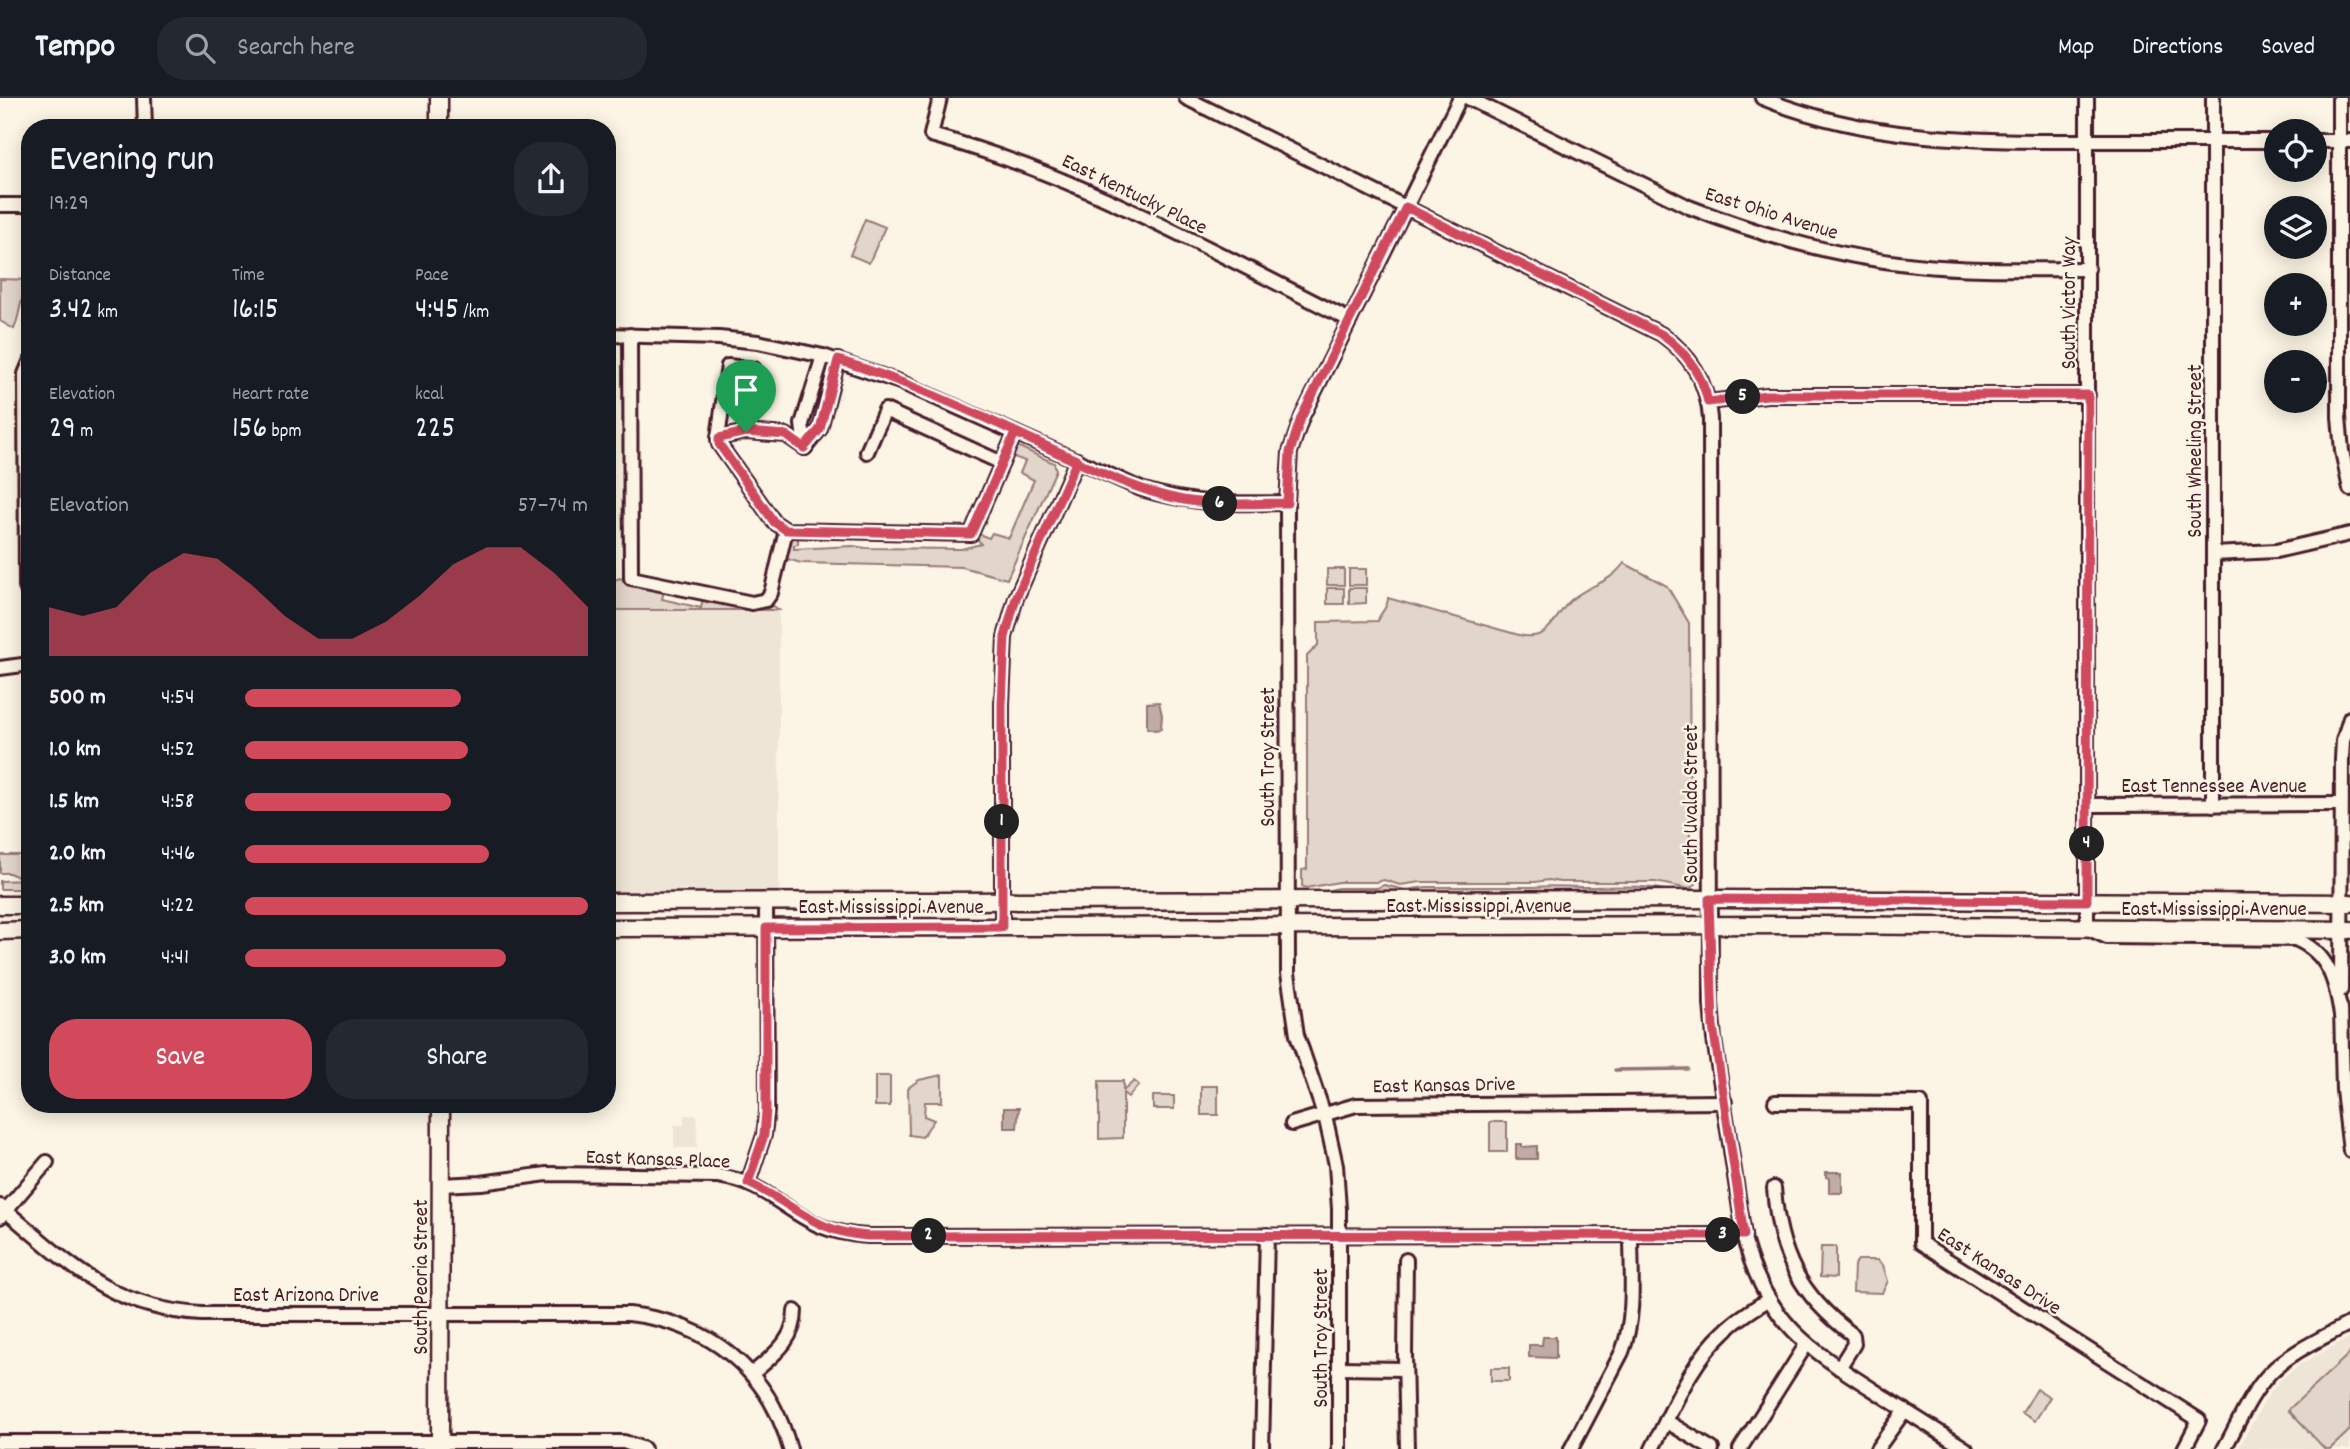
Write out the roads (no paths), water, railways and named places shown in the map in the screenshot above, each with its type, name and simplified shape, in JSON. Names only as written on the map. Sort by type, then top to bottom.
[{"type":"main road","points":[[439,98],[439,119]]},
{"type":"main road","name":"East Mississippi Avenue","points":[[616,902],[1709,899],[2345,903]]},
{"type":"main road","points":[[0,905],[21,905]]},
{"type":"main road","name":"East Mississippi Avenue","points":[[616,928],[1709,925],[2346,930]]},
{"type":"main road","points":[[0,931],[21,930]]},
{"type":"main road","name":"South Peoria Street","points":[[440,1445],[441,1113]]},
{"type":"street","points":[[144,98],[145,119]]},
{"type":"street","name":"East Kentucky Place","points":[[940,98],[931,135],[985,150],[1060,177],[1350,320]]},
{"type":"street","name":"South Uvalda Street","points":[[1186,98],[1661,334],[1694,365],[1708,402],[1709,925],[1713,1026],[1744,1235],[1753,1267],[1768,1300],[1806,1345],[1966,1449]]},
{"type":"street","name":"South Troy Street","points":[[1339,1449],[1339,1235],[1336,1165],[1324,1113],[1293,1017],[1288,981],[1288,464],[1297,430],[1460,98]]},
{"type":"street","name":"East Ohio Avenue","points":[[1468,98],[1689,206],[1726,222],[1801,245],[1919,266],[2088,269]]},
{"type":"street","points":[[1762,98],[1833,121],[1898,134],[1964,140],[2264,141]]},
{"type":"street","name":"South Victor Way","points":[[2087,98],[2087,928]]},
{"type":"street","name":"South Wheeling Street","points":[[2213,98],[2213,805]]},
{"type":"street","points":[[2339,98],[2344,141],[2339,417],[2342,451],[2350,489]]},
{"type":"street","points":[[0,205],[21,205]]},
{"type":"street","points":[[616,335],[719,338],[758,342],[823,356],[900,382],[1141,489],[1212,504],[1287,503]]},
{"type":"street","points":[[630,335],[631,578],[752,603],[766,600],[771,593],[786,530]]},
{"type":"street","points":[[804,448],[803,424],[823,356]]},
{"type":"street","points":[[804,448],[820,429],[838,360]]},
{"type":"street","points":[[746,432],[754,369],[728,366],[719,444],[774,522],[786,530],[971,534],[1015,433]]},
{"type":"street","points":[[1708,402],[1767,395],[2088,395]]},
{"type":"street","points":[[867,452],[885,410],[1002,463]]},
{"type":"street","points":[[719,438],[746,432],[786,435],[804,448]]},
{"type":"street","points":[[1002,927],[1002,716],[1005,637],[1016,598],[1077,460]]},
{"type":"street","points":[[2213,554],[2276,551],[2350,534]]},
{"type":"street","points":[[0,668],[21,665]]},
{"type":"street","points":[[2350,718],[2343,741],[2341,804],[2346,930],[2341,1015],[2343,1090],[2350,1151]]},
{"type":"street","name":"East Tennessee Avenue","points":[[2088,805],[2341,804]]},
{"type":"street","points":[[748,1183],[764,1135],[766,1111],[766,901]]},
{"type":"street","points":[[2087,928],[2107,937],[2295,939],[2314,949],[2328,965],[2337,985],[2341,1015]]},
{"type":"street","points":[[2343,1090],[2350,1062]]},
{"type":"street","name":"East Kansas Drive","points":[[1292,1124],[1356,1105],[1725,1102]]},
{"type":"street","name":"East Kansas Drive","points":[[1775,1102],[1921,1103],[1921,1243],[2199,1420],[2184,1449]]},
{"type":"street","points":[[2,1212],[47,1162]]},
{"type":"street","name":"East Kansas Place","points":[[441,1185],[481,1183],[547,1174],[727,1177],[748,1183],[770,1194],[820,1225],[856,1235],[1744,1235]]},
{"type":"street","points":[[1774,1188],[1780,1233],[1792,1267],[1812,1299],[1853,1335],[1854,1344],[1839,1368]]},
{"type":"street","name":"East Arizona Drive","points":[[2,1212],[102,1287],[159,1309],[202,1314],[629,1314],[683,1326],[730,1354],[752,1374],[772,1403],[790,1449]]},
{"type":"street","points":[[1262,1449],[1265,1427],[1266,1235]]},
{"type":"street","points":[[1571,1449],[1622,1352],[1627,1337],[1631,1235]]},
{"type":"street","points":[[1406,1260],[1407,1449]]},
{"type":"street","points":[[1652,1449],[1709,1347],[1734,1322],[1768,1300]]},
{"type":"street","points":[[752,1374],[778,1351],[789,1337],[794,1328],[795,1311]]},
{"type":"street","points":[[2224,1449],[2255,1392],[2270,1373],[2296,1353],[2350,1324]]},
{"type":"street","points":[[1740,1449],[1806,1345]]},
{"type":"street","points":[[1339,1368],[1405,1369]]},
{"type":"street","points":[[1877,1449],[1905,1410]]},
{"type":"street","points":[[1667,1421],[1712,1449]]},
{"type":"street","points":[[0,1442],[440,1445],[624,1442],[644,1449]]},
{"type":"waterway","points":[[1615,1070],[1688,1069]]}]
